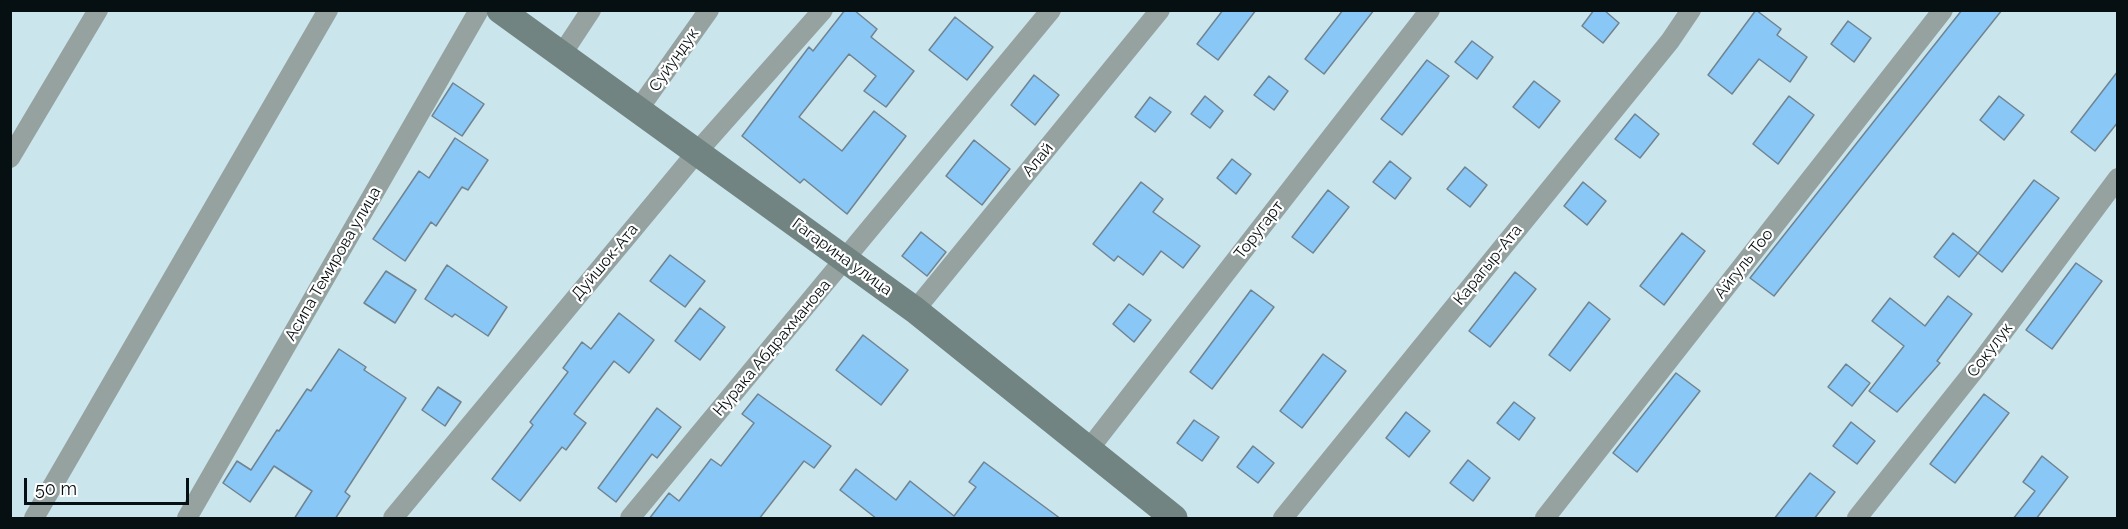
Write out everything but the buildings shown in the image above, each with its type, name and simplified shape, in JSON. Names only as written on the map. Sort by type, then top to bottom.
[{"type":"main road","name":"Гагарина улица","points":[[500,10],[915,310],[1174,519]]},
{"type":"street","points":[[10,158],[98,10]]},
{"type":"street","points":[[34,519],[328,10]]},
{"type":"street","name":"Асипа Темирова улица","points":[[187,519],[479,10]]},
{"type":"street","points":[[562,54],[591,10]]},
{"type":"street","name":"Суйундук","points":[[638,110],[709,10]]},
{"type":"street","name":"Дуйшок-Ата","points":[[393,519],[697,152],[823,10]]},
{"type":"street","name":"Нурака Абдрахманова","points":[[630,519],[1051,10]]},
{"type":"street","name":"Алай","points":[[915,310],[1160,10]]},
{"type":"street","name":"Торугарт","points":[[1089,449],[1430,10]]},
{"type":"street","name":"Карагыр-Ата","points":[[1283,519],[1670,41],[1691,10]]},
{"type":"street","name":"Айгуль Тоо","points":[[1545,519],[1943,10]]},
{"type":"street","name":"Сокулук","points":[[1857,519],[1977,368],[2118,178]]}]
